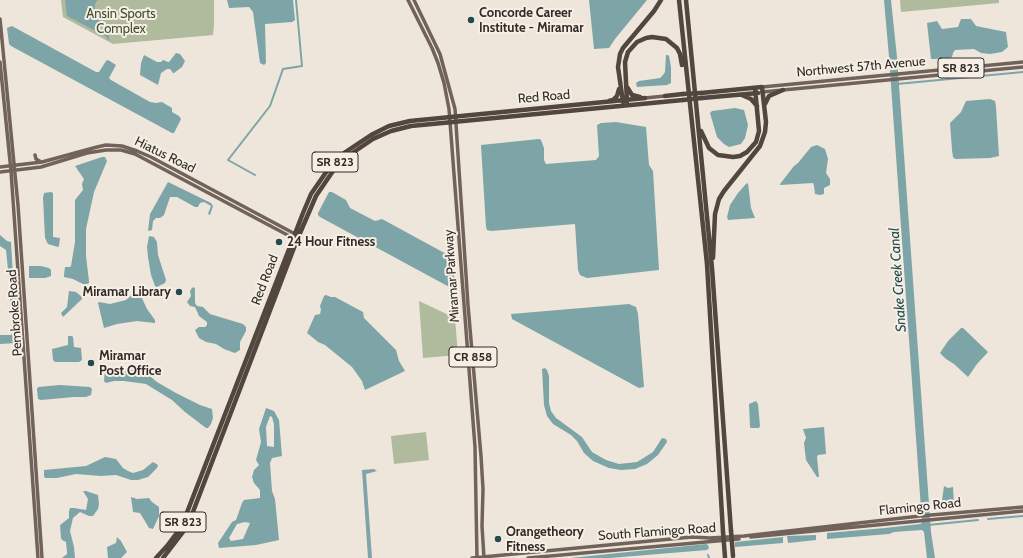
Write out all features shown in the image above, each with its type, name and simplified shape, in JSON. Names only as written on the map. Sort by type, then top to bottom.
[{"type":"highway","points":[[626,105],[620,84],[618,64],[623,48],[654,11],[661,0]]},
{"type":"highway","points":[[679,0],[706,264],[725,557]]},
{"type":"highway","points":[[686,0],[712,268],[733,557]]},
{"type":"highway","points":[[625,100],[627,86],[625,65],[628,52],[639,40],[656,36],[666,39],[677,48],[682,59],[684,81],[688,89]]},
{"type":"highway","points":[[608,102],[617,96],[620,84]]},
{"type":"highway","points":[[627,86],[630,93],[634,96],[645,98]]},
{"type":"highway","points":[[699,128],[706,144],[714,152],[725,157],[740,156],[750,150],[757,139],[759,128],[756,90]]},
{"type":"highway","name":"Northwest 57th Avenue","points":[[701,95],[741,94],[756,90]]},
{"type":"highway","points":[[712,268],[714,252],[714,221],[717,206],[724,190],[760,146],[763,140],[766,126],[762,90]]},
{"type":"highway","name":"Northwest 57th Avenue","points":[[701,95],[762,90]]},
{"type":"highway","points":[[764,106],[769,96],[783,90]]},
{"type":"highway","points":[[741,94],[752,99],[757,107]]},
{"type":"highway","name":"Red Road","points":[[163,558],[191,518],[296,237],[304,209],[318,183],[329,168],[339,158],[383,129],[410,121],[456,119],[626,105],[701,95]]},
{"type":"highway","name":"Red Road","points":[[665,96],[683,97]]},
{"type":"highway","name":"Red Road","points":[[456,119],[645,98]]},
{"type":"highway","name":"Red Road","points":[[156,558],[171,540],[186,515],[296,237],[316,196],[333,171],[341,163],[342,158],[359,145],[387,133],[404,128],[450,119]]},
{"type":"main road","name":"Miramar Parkway","points":[[408,0],[432,48],[439,67],[444,83],[450,119],[475,447],[477,558]]},
{"type":"main road","name":"Miramar Parkway","points":[[414,0],[435,41],[444,66],[456,119],[468,305],[481,456],[484,557]]},
{"type":"main road","name":"Pembroke Road","points":[[0,19],[42,558]]},
{"type":"main road","name":"Pembroke Road","points":[[0,62],[7,103]]},
{"type":"main road","name":"Northwest 57th Avenue","points":[[762,90],[783,90],[889,78],[900,74],[1023,62]]},
{"type":"main road","points":[[439,67],[444,66]]},
{"type":"main road","name":"Northwest 57th Avenue","points":[[762,90],[1023,67]]},
{"type":"main road","name":"Red Road","points":[[645,98],[665,96]]},
{"type":"main road","name":"Hiatus Road","points":[[0,167],[42,162],[114,145],[137,151],[296,237]]},
{"type":"main road","name":"Hiatus Road","points":[[0,172],[42,167],[95,150]]},
{"type":"main road","points":[[35,155],[36,159],[42,162]]},
{"type":"main road","name":"Pembroke Road","points":[[13,171],[38,558]]},
{"type":"main road","name":"Flamingo Road","points":[[820,529],[1023,507]]},
{"type":"main road","name":"Flamingo Road","points":[[931,517],[1023,512]]},
{"type":"main road","name":"South Flamingo Road","points":[[472,558],[692,537],[710,538],[744,536],[820,529]]},
{"type":"main road","name":"South Flamingo Road","points":[[528,558],[820,529]]},
{"type":"green space","name":"Ansin Sports Complex","points":[[61,0],[214,0],[213,35],[113,44],[63,17]]},
{"type":"green space","points":[[900,0],[999,0],[999,3],[901,12]]},
{"type":"green space","points":[[419,301],[455,318],[458,355],[423,358]]},
{"type":"green space","points":[[426,432],[429,460],[394,464],[391,436]]},
{"type":"water","points":[[65,0],[98,0],[95,5],[95,10],[100,18],[99,28],[102,32],[109,35],[109,40],[107,37],[67,16]]},
{"type":"water","points":[[227,0],[293,0],[295,20],[292,22],[265,24],[266,63],[264,65],[260,63],[253,12],[249,7],[229,8]]},
{"type":"water","points":[[589,0],[647,0],[609,48],[594,49]]},
{"type":"water","name":"Snake Creek Canal","points":[[884,0],[891,0],[897,57],[931,532],[935,558],[927,558],[924,532],[922,530],[827,539],[827,533],[922,523]]},
{"type":"water","points":[[961,19],[971,19],[976,26],[1006,32],[1008,47],[1002,52],[990,54],[981,53],[974,49],[955,50],[952,57],[947,59],[931,59],[927,23],[937,21],[942,29],[958,27]]},
{"type":"water","points":[[12,26],[96,72],[99,72],[108,60],[116,65],[109,78],[111,80],[150,102],[162,102],[172,108],[172,112],[179,116],[181,119],[174,133],[11,46],[9,44],[7,28]]},
{"type":"water","points":[[176,53],[180,54],[185,61],[182,67],[174,73],[170,69],[167,69],[161,73],[158,85],[140,75],[141,63],[144,55],[157,62],[161,62],[163,60],[169,62]]},
{"type":"water","points":[[666,55],[669,56],[671,67],[671,83],[667,85],[637,87],[636,83],[639,81],[660,78],[663,75],[665,72]]},
{"type":"water","points":[[990,99],[995,101],[996,107],[999,156],[990,158],[955,159],[953,157],[952,150],[950,123],[961,112],[966,101]]},
{"type":"water","points":[[735,108],[744,110],[748,125],[745,138],[741,144],[729,147],[717,137],[710,113],[712,111]]},
{"type":"water","points":[[616,122],[646,127],[649,165],[653,171],[659,270],[587,278],[580,275],[578,270],[575,224],[491,231],[487,230],[481,145],[539,139],[541,140],[544,148],[544,160],[546,164],[596,160],[599,156],[597,125],[601,123]]},
{"type":"water","points":[[817,145],[825,149],[828,159],[826,173],[830,179],[830,185],[824,188],[824,194],[815,194],[813,183],[780,185],[811,147]]},
{"type":"water","points":[[105,157],[107,161],[94,192],[86,229],[86,256],[89,283],[85,285],[73,279],[64,277],[65,267],[71,266],[75,242],[75,200],[83,190],[82,184],[84,179],[75,166]]},
{"type":"water","points":[[168,182],[211,203],[213,206],[210,215],[208,214],[211,206],[204,202],[200,203],[198,207],[195,207],[177,197],[170,197],[164,215],[153,221],[152,230],[148,231],[150,214]]},
{"type":"water","points":[[748,183],[751,208],[755,218],[728,220],[727,217],[730,205],[738,193]]},
{"type":"water","points":[[329,192],[332,192],[346,200],[350,208],[375,221],[382,219],[453,258],[455,288],[453,289],[320,217],[318,213]]},
{"type":"water","points":[[44,193],[53,193],[53,237],[60,238],[58,247],[48,244],[45,238],[43,198]]},
{"type":"water","points":[[0,235],[7,241],[11,242],[13,276],[11,280],[9,280],[6,250],[0,246]]},
{"type":"water","points":[[149,236],[154,237],[157,242],[158,255],[166,280],[165,283],[157,287],[155,286],[151,275],[148,257],[147,247]]},
{"type":"water","points":[[29,266],[49,268],[51,270],[51,276],[45,278],[29,278]]},
{"type":"water","points":[[194,287],[195,303],[197,306],[203,307],[210,314],[243,324],[246,327],[246,331],[240,342],[240,350],[235,353],[199,338],[195,330],[199,327],[205,327],[207,322],[199,316],[195,307],[190,306],[187,302],[191,296],[190,291]]},
{"type":"water","points":[[69,291],[76,292],[82,297],[82,299],[63,317],[61,313],[67,307]]},
{"type":"water","points":[[135,292],[140,294],[147,309],[155,320],[155,323],[137,321],[117,324],[104,328],[98,303],[110,304],[126,300]]},
{"type":"water","points":[[12,295],[17,299],[20,347],[17,347],[16,343],[0,344],[0,335],[11,335],[12,333],[10,297]]},
{"type":"water","points":[[324,296],[335,297],[363,312],[364,318],[396,350],[399,361],[405,371],[365,390],[362,381],[352,367],[325,345],[318,342],[307,333],[315,315],[320,314],[320,306]]},
{"type":"water","points":[[629,304],[636,307],[638,314],[644,387],[639,388],[512,319],[511,314]]},
{"type":"water","points":[[961,328],[963,328],[988,352],[968,377],[940,353],[948,341]]},
{"type":"water","points":[[68,336],[73,337],[74,347],[81,348],[82,360],[79,362],[55,362],[53,360],[52,349],[68,345]]},
{"type":"water","points":[[545,368],[549,376],[549,403],[551,411],[556,418],[582,437],[592,452],[606,460],[619,464],[637,462],[653,452],[662,438],[666,439],[667,442],[658,455],[647,464],[635,469],[621,470],[609,468],[593,461],[584,453],[577,441],[571,435],[553,424],[547,416],[544,405],[542,369]]},
{"type":"water","points":[[106,369],[123,372],[127,370],[139,370],[146,373],[157,382],[176,393],[200,405],[212,409],[213,418],[211,424],[208,428],[206,428],[172,400],[146,384],[124,381],[106,383],[104,381]]},
{"type":"water","points":[[60,385],[90,387],[92,389],[91,395],[86,397],[38,399],[38,387]]},
{"type":"water","points":[[756,401],[758,404],[760,426],[759,428],[751,428],[749,404]]},
{"type":"water","points":[[266,408],[274,411],[279,420],[282,456],[272,458],[270,463],[272,491],[275,499],[279,540],[256,545],[219,548],[218,543],[232,522],[236,520],[244,500],[260,498],[260,490],[254,483],[252,477],[254,470],[259,465],[256,460],[261,442],[259,429]],"holes":[[[270,416],[272,417],[274,424],[274,447],[267,446],[266,427]],[[245,522],[250,523],[243,539],[231,541],[229,538],[237,524]]]},
{"type":"water","points":[[824,427],[826,454],[818,455],[817,457],[819,477],[817,477],[806,460],[804,443],[806,438],[803,429]]},
{"type":"water","points":[[105,457],[116,459],[123,468],[133,473],[143,470],[153,462],[158,465],[148,477],[138,480],[131,480],[116,475],[101,476],[76,474],[57,478],[45,478],[44,476],[44,470],[86,466]]},
{"type":"water","points":[[374,469],[377,471],[366,474],[372,558],[368,558],[362,470]]},
{"type":"water","points":[[944,486],[948,488],[953,487],[954,505],[949,507],[944,507],[942,500]]},
{"type":"water","points":[[83,491],[98,495],[98,509],[93,516],[80,512],[73,518],[70,531],[75,558],[62,558],[67,554],[67,552],[66,542],[61,538],[60,525],[69,518],[70,508],[86,510],[88,499]]},
{"type":"water","points":[[131,497],[137,499],[149,498],[159,507],[159,516],[153,529],[149,528],[140,513],[133,512]]},
{"type":"water","points":[[816,535],[816,540],[788,543],[787,536]]},
{"type":"water","points":[[117,537],[127,552],[121,558],[108,558],[107,547],[116,543]]},
{"type":"water","points":[[783,537],[783,543],[735,547],[735,542]]},
{"type":"water","points":[[706,544],[709,548],[707,550],[610,558],[570,558]]},
{"type":"waterway","points":[[255,175],[228,160],[270,106],[283,69],[302,66],[296,0]]},
{"type":"waterway","points":[[897,84],[1023,72]]},
{"type":"waterway","points":[[988,519],[1023,516]]},
{"type":"waterway","points":[[928,525],[978,520]]},
{"type":"place","name":"Concorde Career Institute - Miramar","points":[[471,20]]},
{"type":"place","name":"24 Hour Fitness","points":[[279,242]]},
{"type":"place","name":"Miramar Library","points":[[179,292]]},
{"type":"place","name":"Miramar Post Office","points":[[91,363]]},
{"type":"place","name":"Orangetheory Fitness","points":[[498,539]]}]
